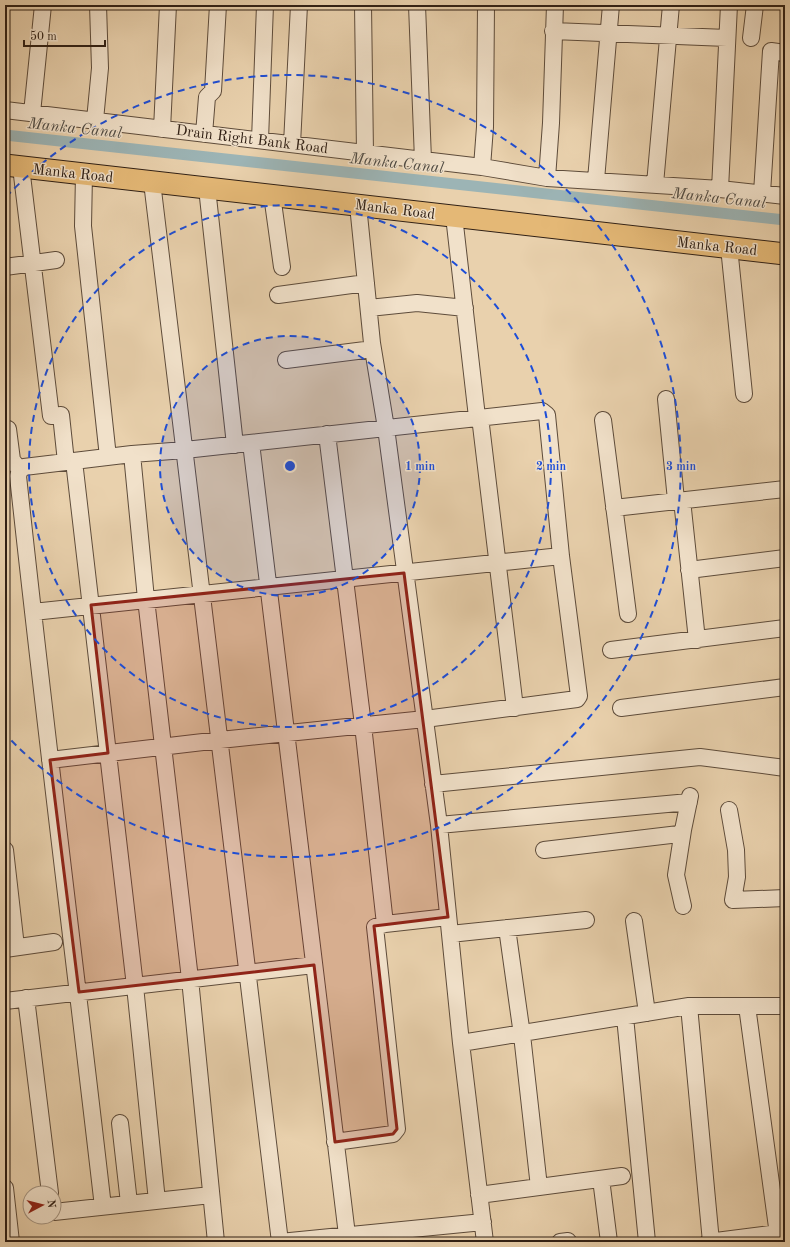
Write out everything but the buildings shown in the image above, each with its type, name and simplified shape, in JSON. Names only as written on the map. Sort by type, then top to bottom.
[{"type":"main road","name":"Manka Road","points":[[13,166],[785,254]]},
{"type":"street","points":[[32,113],[44,5]]},
{"type":"street","points":[[95,120],[100,68],[98,5]]},
{"type":"street","points":[[162,128],[168,5]]},
{"type":"street","points":[[204,134],[207,97],[213,91],[218,5]]},
{"type":"street","points":[[260,140],[265,5]]},
{"type":"street","points":[[292,144],[299,5]]},
{"type":"street","points":[[363,5],[365,153]]},
{"type":"street","points":[[417,5],[423,160]]},
{"type":"street","points":[[482,167],[486,112],[486,5]]},
{"type":"street","points":[[547,178],[552,123],[553,31],[555,5]]},
{"type":"street","points":[[596,180],[611,5]]},
{"type":"street","points":[[655,184],[671,5]]},
{"type":"street","points":[[720,189],[729,5]]},
{"type":"street","points":[[751,38],[755,5]]},
{"type":"street","points":[[553,31],[727,38]]},
{"type":"street","points":[[762,193],[771,51],[785,53]]},
{"type":"street","name":"Drain Right Bank Road","points":[[5,110],[482,167],[547,178],[655,184],[785,196]]},
{"type":"street","points":[[13,166],[32,263],[51,416],[61,415],[70,462],[91,605],[135,986],[157,1200]]},
{"type":"street","points":[[84,174],[83,226],[108,457]]},
{"type":"street","points":[[152,182],[203,593],[280,1242],[346,1238],[483,1222]]},
{"type":"street","points":[[207,188],[243,444],[269,586],[285,733],[346,1238]]},
{"type":"street","points":[[272,196],[282,268]]},
{"type":"street","points":[[358,205],[373,349],[386,428],[404,573],[439,825],[461,1043],[485,1242]]},
{"type":"street","points":[[454,216],[515,708]]},
{"type":"street","points":[[728,247],[744,394]]},
{"type":"street","points":[[5,267],[56,260]]},
{"type":"street","points":[[278,295],[366,283]]},
{"type":"street","points":[[369,308],[417,303],[465,308]]},
{"type":"street","points":[[286,360],[373,349]]},
{"type":"street","points":[[666,399],[698,640]]},
{"type":"street","points":[[50,760],[220,740],[425,719],[574,701],[579,696],[561,556],[547,415],[545,412],[542,410],[243,444],[132,454],[24,467],[20,470],[18,476],[33,612],[50,760],[103,1206]]},
{"type":"street","points":[[603,420],[628,614]]},
{"type":"street","points":[[5,429],[8,429],[12,460],[20,470]]},
{"type":"street","points":[[328,434],[385,924]]},
{"type":"street","points":[[132,454],[146,599],[190,979],[216,1242]]},
{"type":"street","points":[[614,508],[785,489]]},
{"type":"street","points":[[33,612],[561,556]]},
{"type":"street","points":[[689,570],[785,558]]},
{"type":"street","points":[[611,650],[785,628]]},
{"type":"street","points":[[621,708],[785,687]]},
{"type":"street","points":[[433,784],[700,757],[785,768]]},
{"type":"street","points":[[439,825],[690,799],[683,830],[676,875],[683,906]]},
{"type":"street","points":[[729,810],[736,850],[737,877],[733,900],[785,898]]},
{"type":"street","points":[[544,850],[679,834],[683,830]]},
{"type":"street","points":[[5,850],[11,948],[54,942]]},
{"type":"street","points":[[335,1142],[393,1134],[397,1128],[374,930],[377,925],[448,917]]},
{"type":"street","points":[[450,934],[586,920]]},
{"type":"street","points":[[634,921],[647,1013]]},
{"type":"street","points":[[507,928],[522,1034],[539,1187]]},
{"type":"street","points":[[5,1001],[314,965]]},
{"type":"street","points":[[26,998],[49,1185]]},
{"type":"street","points":[[461,1043],[689,1006],[785,1006]]},
{"type":"street","points":[[689,1006],[711,1242]]},
{"type":"street","points":[[708,1242],[778,1237],[747,1006]]},
{"type":"street","points":[[625,1017],[647,1242]]},
{"type":"street","points":[[120,1123],[129,1203]]},
{"type":"street","points":[[479,1195],[622,1176]]},
{"type":"street","points":[[601,1179],[609,1242]]},
{"type":"street","points":[[5,1188],[11,1242]]},
{"type":"street","points":[[62,1211],[211,1195]]},
{"type":"highlighted area","points":[[404,573],[448,917],[374,926],[397,1129],[393,1134],[335,1142],[314,965],[79,992],[50,760],[108,753],[91,605]]},
{"type":"waterway","name":"Manka Canal","points":[[5,135],[785,220]]}]
